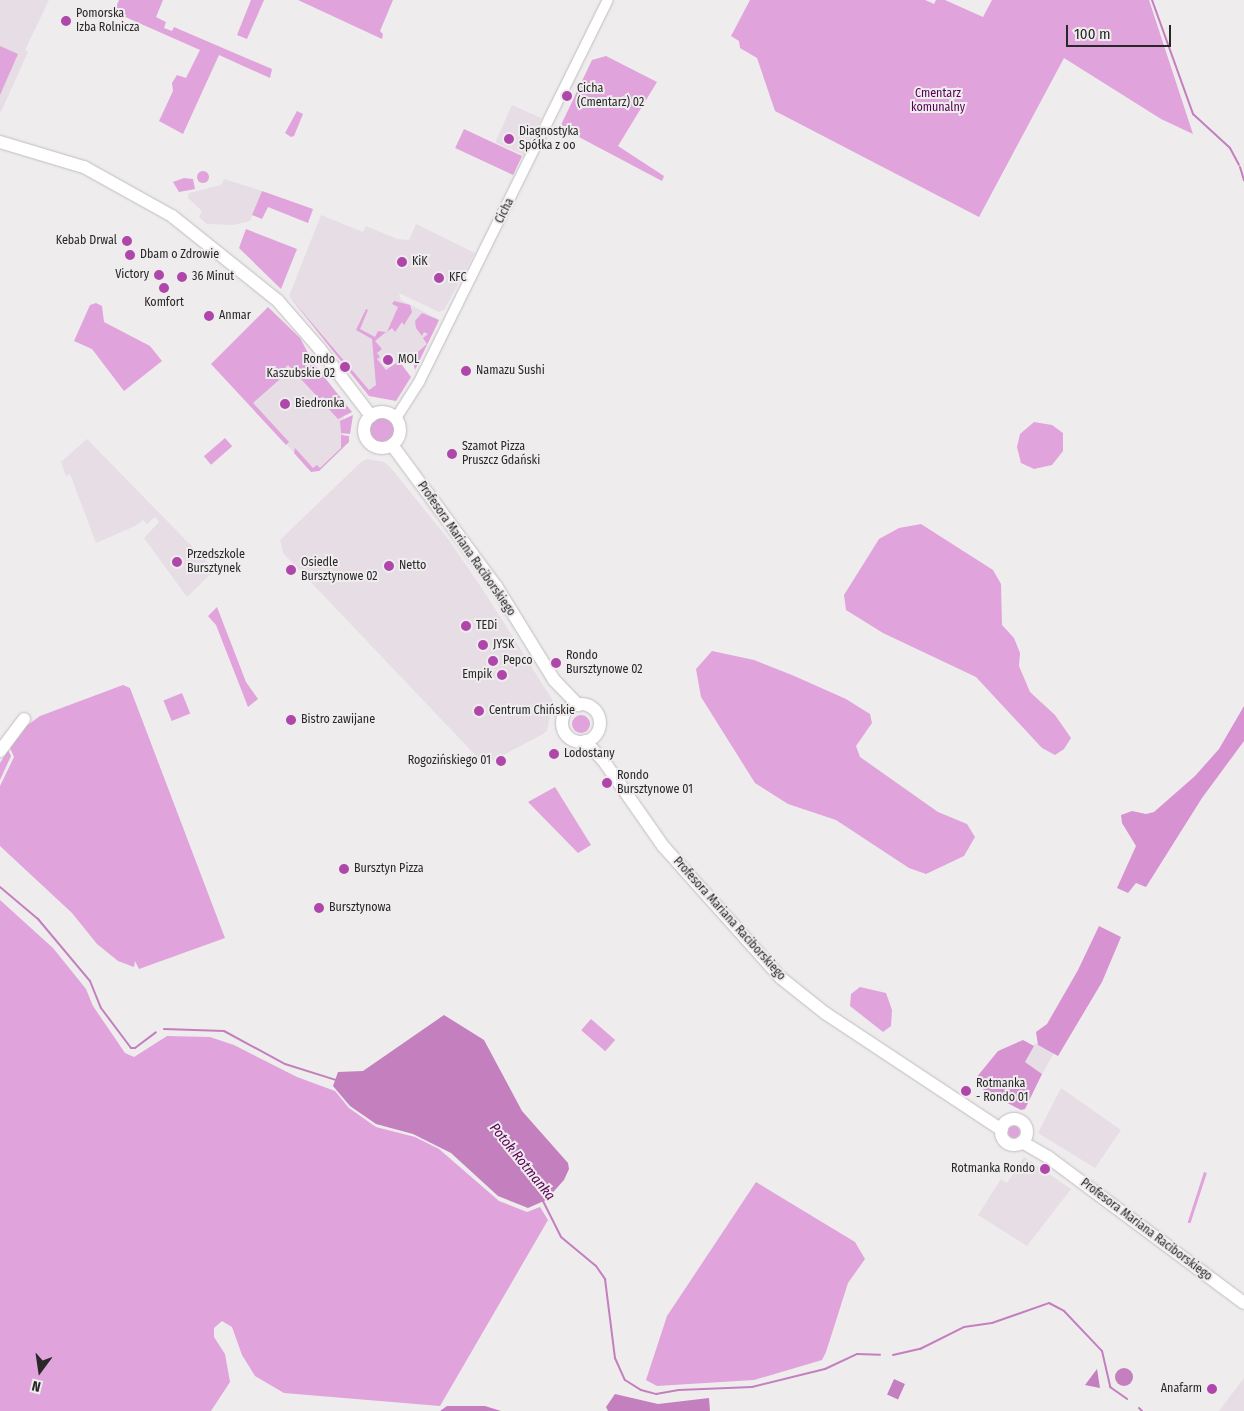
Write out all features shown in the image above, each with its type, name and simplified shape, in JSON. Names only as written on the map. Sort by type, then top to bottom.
[{"type":"main road","points":[[0,142],[84,167],[172,216],[278,301],[319,348],[371,416]]},
{"type":"main road","points":[[381,412],[396,418],[399,435],[392,445],[382,448],[367,440],[364,425],[371,416],[381,412]]},
{"type":"main road","name":"Profesora Mariana Raciborskiego","points":[[392,445],[496,586],[554,680],[566,713]]},
{"type":"main road","name":"Profesora Mariana Raciborskiego","points":[[554,680],[578,705]]},
{"type":"main road","points":[[578,705],[587,705],[598,715],[600,726],[590,739],[574,740],[566,734],[563,725],[566,713],[578,705]]},
{"type":"main road","points":[[0,737],[22,716],[0,751]]},
{"type":"main road","name":"Profesora Mariana Raciborskiego","points":[[590,739],[663,846],[781,978],[825,1013],[983,1115],[1004,1126]]},
{"type":"main road","points":[[1013,1119],[1021,1121],[1026,1127],[1024,1139],[1009,1143],[1004,1126],[1013,1119]]},
{"type":"main road","name":"Profesora Mariana Raciborskiego","points":[[1024,1139],[1244,1303]]},
{"type":"street","name":"Cicha","points":[[396,418],[424,373],[608,0]]},
{"type":"shaded area","points":[[0,0],[49,0],[25,50],[28,52],[0,114]]},
{"type":"shaded area","points":[[512,105],[541,118],[525,155],[495,142]]},
{"type":"shaded area","points":[[224,179],[262,191],[250,221],[233,225],[207,224],[199,217],[202,211],[188,198],[189,193],[221,185]]},
{"type":"shaded area","points":[[321,215],[363,232],[366,226],[397,239],[409,240],[416,224],[475,253],[444,310],[439,312],[399,293],[401,300],[436,318],[438,323],[427,345],[369,390],[289,296]]},
{"type":"shaded area","points":[[296,353],[344,411],[343,448],[319,471],[308,468],[246,400]]},
{"type":"shaded area","points":[[87,439],[215,570],[187,597],[144,538],[159,522],[155,517],[147,524],[143,520],[135,526],[96,543],[70,474],[66,476],[61,462]]},
{"type":"shaded area","points":[[367,459],[384,462],[390,467],[449,540],[487,596],[553,701],[547,731],[492,761],[480,760],[283,553],[280,540],[361,462]]},
{"type":"shaded area","points":[[1244,706],[1244,741],[1202,798],[1146,887],[1136,883],[1128,893],[1117,888],[1136,846],[1122,823],[1121,815],[1132,811],[1146,814],[1154,812],[1195,776],[1219,749]]},
{"type":"shaded area","points":[[1099,926],[1121,937],[1102,982],[1058,1056],[1038,1045],[1036,1032],[1047,1024],[1078,970]]},
{"type":"shaded area","points":[[1023,1040],[1034,1046],[1025,1062],[1042,1074],[1025,1109],[1021,1110],[986,1092],[977,1084],[976,1078],[998,1051]]},
{"type":"shaded area","points":[[1035,1043],[1054,1053],[1042,1074],[1025,1062]]},
{"type":"shaded area","points":[[1061,1088],[1121,1130],[1095,1168],[1038,1133]]},
{"type":"shaded area","points":[[1024,1157],[1071,1189],[1027,1246],[978,1215],[1001,1179],[1007,1183]]},
{"type":"shaded area","points":[[1244,1378],[1244,1411],[1219,1411]]},
{"type":"green space","points":[[119,0],[163,0],[156,17],[166,22],[164,28],[172,31],[174,27],[272,69],[270,78],[219,55],[183,134],[159,121],[173,91],[172,83],[177,75],[186,78],[200,50],[114,12]]},
{"type":"green space","points":[[251,0],[264,0],[247,39],[237,35]]},
{"type":"green space","points":[[298,0],[393,0],[380,31],[383,34],[382,39]]},
{"type":"green space","name":"Cmentarz komunalny","points":[[750,0],[925,0],[934,4],[936,0],[945,0],[983,17],[992,0],[1149,0],[1193,134],[1161,119],[1064,58],[979,217],[775,111],[757,58],[740,48],[739,41],[731,36]]},
{"type":"green space","points":[[0,46],[18,54],[0,95]]},
{"type":"green space","points":[[606,56],[657,82],[618,146],[664,176],[662,181],[560,127],[592,60]]},
{"type":"green space","points":[[297,111],[303,114],[294,136],[291,137],[285,133]]},
{"type":"green space","points":[[464,129],[522,156],[513,175],[455,148]]},
{"type":"green space","points":[[201,171],[205,171],[209,177],[205,183],[201,183],[197,179],[197,175]]},
{"type":"green space","points":[[184,178],[193,179],[195,189],[179,192],[173,182]]},
{"type":"green space","points":[[262,191],[313,209],[308,223],[268,207],[262,219],[252,215]]},
{"type":"green space","points":[[246,229],[297,249],[281,289],[239,248]]},
{"type":"green space","points":[[289,296],[369,390],[376,385],[372,339],[356,330],[366,309],[368,310],[360,329],[375,337],[378,331],[386,332],[375,341],[382,349],[377,353],[380,357],[377,359],[386,370],[399,361],[411,377],[396,401],[369,396]]},
{"type":"green space","points":[[394,301],[410,305],[412,312],[404,325],[402,322],[395,332],[392,328],[387,332],[398,307],[392,304]]},
{"type":"green space","points":[[96,303],[102,306],[104,322],[150,346],[162,361],[124,391],[92,349],[74,341],[90,305]]},
{"type":"green space","points":[[268,307],[300,338],[314,364],[352,412],[338,419],[288,365],[284,369],[287,373],[253,403],[289,442],[286,445],[211,364]]},
{"type":"green space","points":[[422,313],[439,320],[415,370],[412,357],[427,344],[423,338],[428,334],[424,332],[422,336],[416,328],[415,321]]},
{"type":"green space","points":[[353,415],[350,434],[341,433],[340,421]]},
{"type":"green space","points":[[382,418],[387,419],[393,425],[393,435],[387,441],[382,442],[377,441],[371,435],[370,430],[371,425],[377,419]]},
{"type":"green space","points":[[1034,422],[1052,425],[1063,433],[1063,451],[1052,465],[1034,469],[1021,463],[1017,447],[1020,434]]},
{"type":"green space","points":[[341,435],[349,436],[349,442],[319,471],[311,472],[294,453],[295,448],[313,468],[317,465],[320,468],[341,448]]},
{"type":"green space","points":[[225,438],[232,446],[211,465],[204,456]]},
{"type":"green space","points":[[921,524],[993,570],[1001,584],[1002,625],[1014,638],[1020,653],[1019,666],[1030,692],[1055,715],[1071,738],[1064,749],[1055,755],[1042,748],[976,677],[883,633],[846,610],[844,595],[879,539],[899,528]]},
{"type":"green space","points":[[217,607],[246,682],[258,699],[248,707],[216,625],[208,616]]},
{"type":"green space","points":[[712,651],[754,660],[792,675],[846,699],[870,714],[872,723],[856,746],[860,757],[938,812],[967,824],[975,837],[964,856],[926,874],[909,868],[836,820],[788,804],[755,783],[701,697],[696,669]]},
{"type":"green space","points":[[123,685],[130,688],[225,938],[139,969],[135,961],[134,967],[118,961],[97,944],[72,913],[0,846],[0,786],[14,757],[10,748],[25,727],[40,716]]},
{"type":"green space","points":[[182,693],[190,713],[172,721],[163,700]]},
{"type":"green space","points":[[581,715],[587,718],[590,724],[587,730],[581,733],[575,730],[572,724],[575,718]]},
{"type":"green space","points":[[8,750],[11,756],[0,780],[0,763]]},
{"type":"green space","points":[[555,787],[591,845],[578,853],[528,802]]},
{"type":"green space","points":[[0,900],[53,948],[86,989],[93,1006],[125,1053],[134,1057],[167,1036],[210,1037],[234,1045],[297,1077],[335,1091],[349,1108],[376,1127],[415,1137],[439,1149],[499,1201],[527,1212],[540,1207],[548,1220],[440,1406],[284,1393],[255,1376],[242,1355],[232,1327],[222,1321],[214,1328],[214,1337],[225,1354],[230,1382],[211,1411],[0,1411]]},
{"type":"green space","points":[[860,987],[886,993],[892,1010],[891,1026],[883,1032],[850,1006],[851,994]]},
{"type":"green space","points":[[591,1019],[615,1040],[605,1051],[581,1030]]},
{"type":"green space","points":[[1012,1126],[1016,1126],[1020,1132],[1016,1138],[1012,1138],[1008,1134],[1008,1130]]},
{"type":"green space","points":[[1204,1172],[1207,1173],[1190,1223],[1188,1222]]},
{"type":"green space","points":[[756,1182],[855,1242],[865,1259],[848,1283],[826,1352],[822,1360],[754,1380],[657,1386],[646,1380],[667,1316]]},
{"type":"water","points":[[444,1015],[484,1040],[522,1111],[568,1163],[569,1169],[564,1180],[546,1200],[528,1208],[498,1196],[451,1153],[413,1134],[376,1124],[350,1106],[333,1086],[338,1072],[363,1071]]},
{"type":"water","points":[[1120,1368],[1128,1368],[1133,1373],[1131,1384],[1120,1386],[1115,1381],[1115,1373]]},
{"type":"water","points":[[1097,1369],[1100,1388],[1085,1385]]},
{"type":"water","points":[[894,1379],[905,1384],[898,1399],[887,1395]]},
{"type":"water","points":[[615,1394],[658,1404],[709,1398],[710,1411],[608,1411],[606,1407]]},
{"type":"water","points":[[447,1406],[485,1406],[501,1411],[440,1411]]},
{"type":"waterway","points":[[1152,0],[1193,114],[1230,148],[1239,165]]},
{"type":"waterway","points":[[1240,167],[1244,180]]},
{"type":"waterway","name":"Potok Rotmanka","points":[[0,887],[38,919],[90,981],[101,1008],[131,1048],[135,1048],[156,1032]]},
{"type":"waterway","name":"Potok Rotmanka","points":[[164,1029],[224,1031],[285,1064],[336,1080]]},
{"type":"waterway","name":"Potok Rotmanka","points":[[542,1199],[561,1237],[596,1266],[605,1279],[615,1358],[625,1380],[641,1390],[656,1394],[679,1390],[752,1387],[825,1369],[857,1354],[880,1355]]},
{"type":"waterway","name":"Potok Rotmanka","points":[[893,1355],[920,1349],[964,1327],[992,1323],[1049,1303],[1064,1311],[1102,1351],[1110,1387],[1127,1399]]},
{"type":"waterway","name":"Potok Rotmanka","points":[[1139,1408],[1142,1411]]},
{"type":"place","name":"Pomorska Izba Rolnicza","points":[[66,21]]},
{"type":"place","name":"Cicha (Cmentarz) 02","points":[[567,96]]},
{"type":"place","name":"Diagnostyka Spółka z oo","points":[[509,139]]},
{"type":"place","name":"Kebab Drwal","points":[[127,241]]},
{"type":"place","name":"Dbam o Zdrowie","points":[[130,255]]},
{"type":"place","name":"KiK","points":[[402,262]]},
{"type":"place","name":"Victory","points":[[159,275]]},
{"type":"place","name":"36 Minut","points":[[182,277]]},
{"type":"place","name":"KFC","points":[[439,278]]},
{"type":"place","name":"Komfort","points":[[164,288]]},
{"type":"place","name":"Anmar","points":[[209,316]]},
{"type":"place","name":"MOL","points":[[388,360]]},
{"type":"place","name":"Rondo Kaszubskie 02","points":[[345,367]]},
{"type":"place","name":"Namazu Sushi","points":[[466,371]]},
{"type":"place","name":"Biedronka","points":[[285,404]]},
{"type":"place","name":"Szamot Pizza Pruszcz Gdański","points":[[452,454]]},
{"type":"place","name":"Przedszkole Bursztynek","points":[[177,562]]},
{"type":"place","name":"Netto","points":[[389,566]]},
{"type":"place","name":"Osiedle Bursztynowe 02","points":[[291,570]]},
{"type":"place","name":"TEDi","points":[[466,626]]},
{"type":"place","name":"JYSK","points":[[483,645]]},
{"type":"place","name":"Pepco","points":[[493,661]]},
{"type":"place","name":"Rondo Bursztynowe 02","points":[[556,663]]},
{"type":"place","name":"Empik","points":[[502,675]]},
{"type":"place","name":"Centrum Chińskie","points":[[479,711]]},
{"type":"place","name":"Bistro zawijane","points":[[291,720]]},
{"type":"place","name":"Lodostany","points":[[554,754]]},
{"type":"place","name":"Rogozińskiego 01","points":[[501,761]]},
{"type":"place","name":"Rondo Bursztynowe 01","points":[[607,783]]},
{"type":"place","name":"Bursztyn Pizza","points":[[344,869]]},
{"type":"place","name":"Bursztynowa","points":[[319,908]]},
{"type":"place","name":"Rotmanka - Rondo 01","points":[[966,1091]]},
{"type":"place","name":"Rotmanka Rondo","points":[[1045,1169]]},
{"type":"place","name":"Anafarm","points":[[1212,1389]]}]
